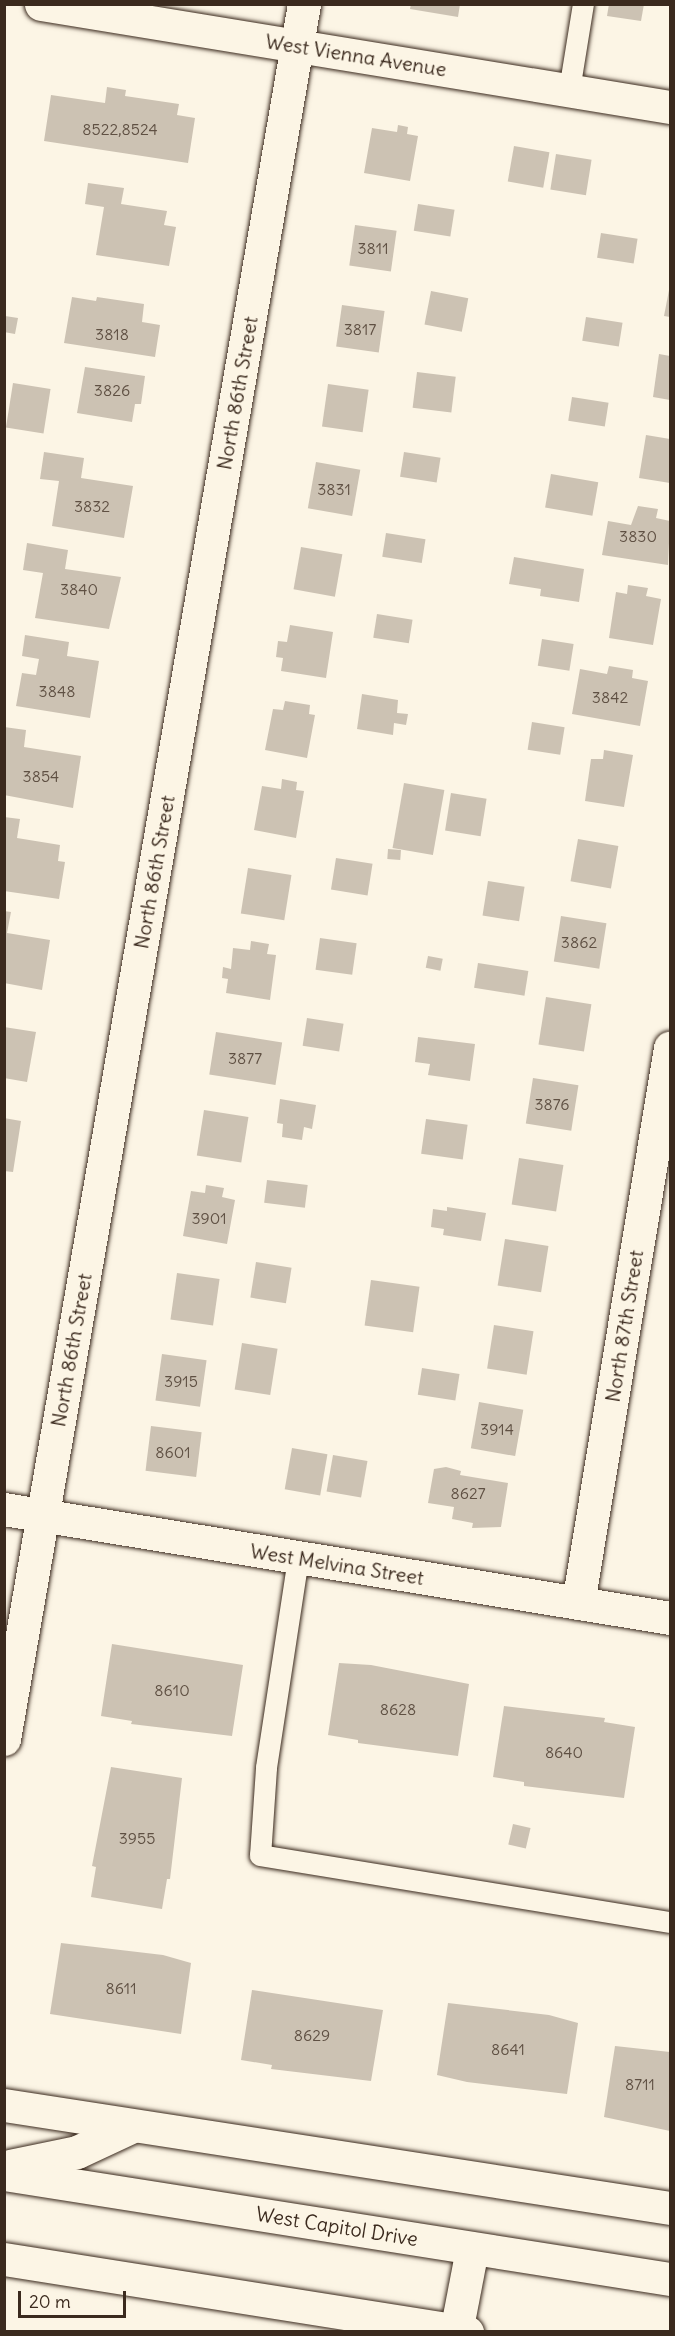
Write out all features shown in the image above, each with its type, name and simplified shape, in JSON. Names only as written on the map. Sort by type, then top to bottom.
[{"type":"street","name":"West Vienna Avenue","points":[[41,4],[670,107]]},
{"type":"street","name":"North 86th Street","points":[[4,1739],[304,4]]},
{"type":"street","name":"North 87th Street","points":[[578,1603],[670,1048]]},
{"type":"street","name":"West Melvina Street","points":[[4,1509],[670,1618]]},
{"type":"street","points":[[4,2105],[670,2208]]},
{"type":"street","points":[[4,2167],[77,2152],[133,2126]]},
{"type":"street","name":"West Capitol Drive","points":[[4,2174],[670,2279]]},
{"type":"street","points":[[4,2259],[460,2331],[472,2248]]},
{"type":"lane","points":[[569,90],[583,4]]},
{"type":"lane","points":[[298,1558],[266,1768],[260,1855],[670,1922]]},
{"type":"building","points":[[411,4],[460,4],[458,17],[410,9]]},
{"type":"building","points":[[609,4],[644,4],[641,21],[607,16]]},
{"type":"building","points":[[107,87],[126,90],[125,96],[179,104],[177,115],[195,118],[188,163],[44,141],[51,95],[105,103]]},
{"type":"building","points":[[398,125],[408,127],[407,134],[418,136],[410,181],[364,173],[372,128],[397,132]]},
{"type":"building","points":[[514,146],[549,152],[543,188],[508,181]]},
{"type":"building","points":[[556,154],[592,160],[586,195],[550,190]]},
{"type":"building","points":[[88,183],[124,188],[121,204],[167,211],[164,225],[176,227],[169,266],[96,255],[104,207],[85,204]]},
{"type":"building","points":[[418,204],[455,210],[450,236],[414,231]]},
{"type":"building","points":[[355,225],[397,231],[391,271],[349,266]]},
{"type":"building","points":[[601,233],[638,239],[634,263],[597,258]]},
{"type":"building","points":[[670,285],[670,317],[664,316]]},
{"type":"building","points":[[431,291],[468,298],[462,332],[425,324]]},
{"type":"building","points":[[72,297],[96,301],[97,297],[144,304],[142,322],[160,325],[155,357],[64,343]]},
{"type":"building","points":[[342,305],[385,311],[379,353],[336,347]]},
{"type":"building","points":[[5,316],[18,318],[15,334],[4,332]]},
{"type":"building","points":[[586,317],[623,323],[619,346],[582,341]]},
{"type":"building","points":[[659,354],[670,356],[670,400],[653,397]]},
{"type":"building","points":[[85,367],[145,376],[141,404],[135,404],[132,422],[77,413]]},
{"type":"building","points":[[417,372],[456,377],[451,412],[413,408]]},
{"type":"building","points":[[13,383],[51,389],[43,433],[6,427]]},
{"type":"building","points":[[328,384],[369,390],[363,432],[322,427]]},
{"type":"building","points":[[572,397],[609,403],[605,426],[568,421]]},
{"type":"building","points":[[646,435],[670,439],[670,483],[639,478]]},
{"type":"building","points":[[44,452],[84,458],[81,478],[133,486],[124,538],[52,526],[59,481],[40,479]]},
{"type":"building","points":[[404,452],[441,458],[437,482],[400,477]]},
{"type":"building","points":[[316,462],[360,470],[352,516],[308,508]]},
{"type":"building","points":[[551,474],[598,482],[592,516],[545,507]]},
{"type":"building","points":[[638,506],[658,509],[656,518],[670,521],[668,565],[602,555],[608,521],[631,525]]},
{"type":"building","points":[[386,533],[426,539],[422,563],[382,557]]},
{"type":"building","points":[[27,543],[68,550],[65,569],[121,577],[109,629],[35,618],[43,573],[23,570]]},
{"type":"building","points":[[301,547],[342,554],[335,597],[294,589]]},
{"type":"building","points":[[514,557],[584,569],[579,602],[540,596],[541,589],[509,584]]},
{"type":"building","points":[[628,585],[648,588],[646,596],[661,599],[653,645],[609,638],[616,592],[627,594]]},
{"type":"building","points":[[377,614],[413,620],[409,643],[373,638]]},
{"type":"building","points":[[290,625],[333,632],[326,678],[281,671],[283,658],[276,657],[278,641],[287,642]]},
{"type":"building","points":[[25,635],[69,642],[67,656],[99,661],[90,718],[16,706],[22,673],[36,675],[39,659],[22,656]]},
{"type":"building","points":[[542,639],[574,644],[569,671],[538,666]]},
{"type":"building","points":[[609,666],[633,670],[632,678],[648,681],[640,726],[572,714],[580,669],[607,674]]},
{"type":"building","points":[[362,694],[398,700],[397,713],[408,714],[406,725],[394,723],[393,735],[357,729]]},
{"type":"building","points":[[285,701],[310,705],[309,714],[315,715],[307,758],[265,750],[273,709],[283,710]]},
{"type":"building","points":[[532,722],[565,727],[560,755],[528,750]]},
{"type":"building","points":[[4,727],[26,730],[24,747],[81,756],[73,808],[4,795]]},
{"type":"building","points":[[604,750],[633,755],[624,807],[585,801],[591,759],[603,759]]},
{"type":"building","points":[[282,779],[297,782],[296,790],[304,791],[296,838],[254,830],[262,786],[281,789]]},
{"type":"building","points":[[404,783],[444,790],[433,855],[393,848]]},
{"type":"building","points":[[451,793],[487,799],[481,836],[445,831]]},
{"type":"building","points":[[4,817],[20,819],[17,838],[60,845],[58,861],[65,862],[59,899],[4,891]]},
{"type":"building","points":[[578,839],[618,846],[611,888],[571,881]]},
{"type":"building","points":[[388,849],[401,850],[400,860],[387,859]]},
{"type":"building","points":[[336,858],[373,864],[368,895],[331,890]]},
{"type":"building","points":[[248,868],[291,875],[284,920],[241,913]]},
{"type":"building","points":[[488,881],[525,887],[519,921],[483,916]]},
{"type":"building","points":[[4,911],[11,912],[7,933],[50,940],[42,990],[4,983]]},
{"type":"building","points":[[561,916],[606,923],[599,969],[554,961]]},
{"type":"building","points":[[320,938],[357,943],[352,975],[316,970]]},
{"type":"building","points":[[251,941],[269,944],[267,954],[276,955],[270,1000],[226,993],[228,979],[222,978],[223,967],[231,969],[233,948],[250,950]]},
{"type":"building","points":[[428,956],[443,959],[440,971],[426,968]]},
{"type":"building","points":[[478,963],[528,971],[524,996],[474,988]]},
{"type":"building","points":[[546,997],[591,1004],[584,1052],[538,1044]]},
{"type":"building","points":[[307,1018],[344,1024],[339,1051],[303,1046]]},
{"type":"building","points":[[4,1027],[36,1032],[27,1082],[4,1078]]},
{"type":"building","points":[[216,1032],[282,1042],[275,1085],[209,1074]]},
{"type":"building","points":[[418,1037],[475,1044],[470,1081],[428,1075],[430,1064],[415,1062]]},
{"type":"building","points":[[533,1078],[578,1085],[571,1131],[526,1123]]},
{"type":"building","points":[[280,1099],[316,1105],[312,1129],[304,1127],[302,1140],[282,1137],[283,1124],[277,1123]]},
{"type":"building","points":[[204,1110],[248,1117],[241,1162],[197,1155]]},
{"type":"building","points":[[4,1118],[21,1121],[13,1172],[4,1171]]},
{"type":"building","points":[[426,1119],[468,1125],[463,1160],[421,1154]]},
{"type":"building","points":[[519,1158],[563,1165],[556,1211],[512,1204]]},
{"type":"building","points":[[267,1180],[308,1185],[305,1208],[264,1203]]},
{"type":"building","points":[[206,1185],[224,1188],[222,1197],[235,1200],[227,1244],[183,1236],[191,1191],[205,1193]]},
{"type":"building","points":[[447,1207],[486,1213],[481,1241],[443,1235],[444,1229],[431,1227],[433,1209],[447,1211]]},
{"type":"building","points":[[505,1239],[548,1246],[541,1292],[498,1285]]},
{"type":"building","points":[[256,1262],[292,1268],[286,1303],[250,1298]]},
{"type":"building","points":[[177,1273],[220,1279],[213,1326],[170,1320]]},
{"type":"building","points":[[371,1280],[420,1287],[413,1332],[365,1326]]},
{"type":"building","points":[[494,1325],[534,1331],[527,1375],[487,1368]]},
{"type":"building","points":[[242,1343],[278,1349],[270,1395],[235,1389]]},
{"type":"building","points":[[162,1354],[207,1360],[200,1407],[155,1401]]},
{"type":"building","points":[[422,1368],[460,1374],[455,1401],[418,1395]]},
{"type":"building","points":[[479,1402],[523,1410],[515,1456],[471,1448]]},
{"type":"building","points":[[151,1426],[202,1432],[196,1477],[146,1471]]},
{"type":"building","points":[[292,1448],[327,1454],[320,1496],[285,1489]]},
{"type":"building","points":[[333,1455],[367,1461],[361,1498],[327,1491]]},
{"type":"building","points":[[446,1467],[461,1471],[460,1475],[508,1483],[501,1527],[472,1528],[473,1523],[452,1519],[454,1507],[428,1503],[434,1469]]},
{"type":"building","points":[[112,1644],[243,1665],[232,1736],[131,1724],[132,1721],[101,1716]]},
{"type":"building","points":[[339,1663],[371,1665],[469,1684],[458,1756],[358,1743],[358,1740],[328,1735]]},
{"type":"building","points":[[504,1706],[605,1718],[604,1722],[635,1727],[624,1798],[524,1786],[524,1782],[493,1777]]},
{"type":"building","points":[[111,1767],[182,1778],[170,1879],[167,1879],[162,1909],[91,1897],[96,1867],[92,1866]]},
{"type":"building","points":[[513,1824],[531,1828],[526,1849],[508,1844]]},
{"type":"building","points":[[61,1943],[163,1955],[191,1963],[181,2034],[50,2014]]},
{"type":"building","points":[[252,1990],[383,2010],[371,2081],[271,2069],[272,2065],[241,2060]]},
{"type":"building","points":[[448,2003],[549,2015],[578,2023],[567,2094],[467,2082],[437,2075]]},
{"type":"building","points":[[615,2046],[670,2052],[670,2131],[604,2117]]}]
